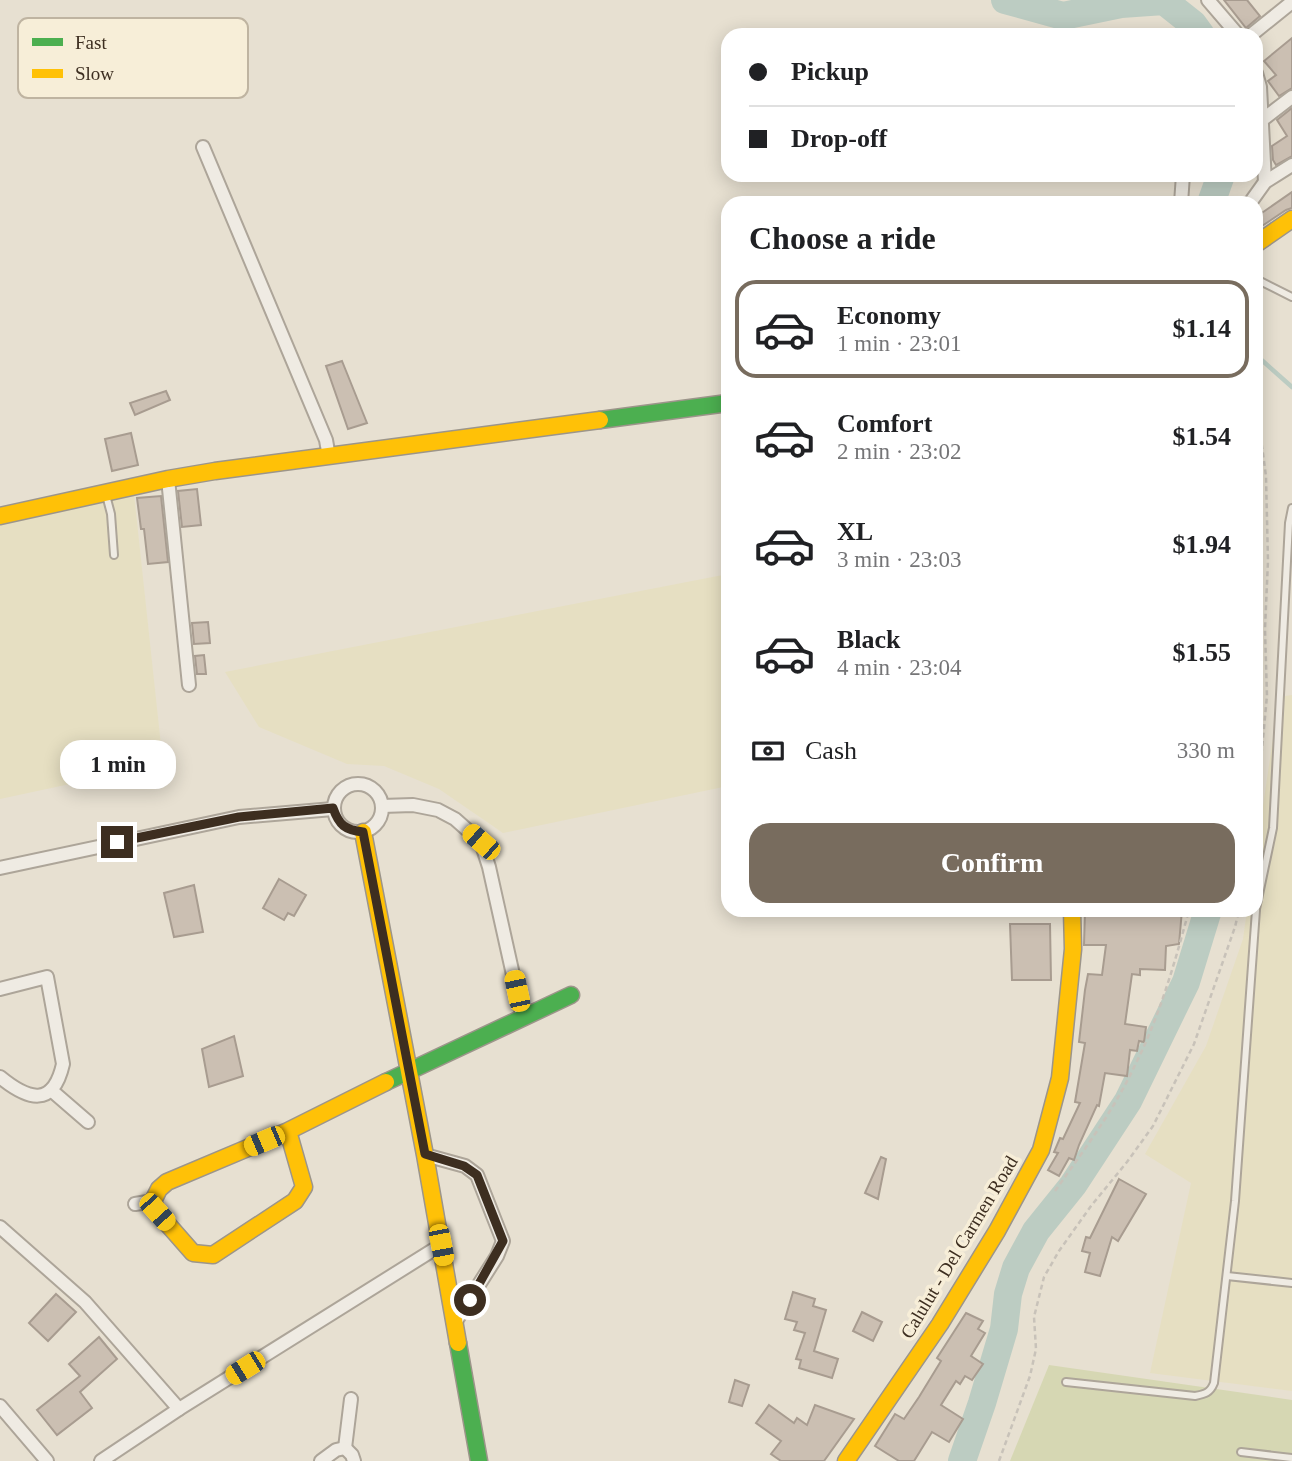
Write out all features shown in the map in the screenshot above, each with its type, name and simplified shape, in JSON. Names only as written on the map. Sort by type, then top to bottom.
[{"type":"main road","points":[[1263,239],[1292,219]]},
{"type":"main road","points":[[0,516],[168,479],[721,404]]},
{"type":"main road","points":[[363,832],[456,1321],[479,1461]]},
{"type":"main road","name":"Calulut - Del Carmen Road","points":[[846,1461],[940,1324],[997,1231],[1041,1150],[1059,1078],[1073,949],[1072,917]]},
{"type":"main road","points":[[288,1131],[304,1187],[301,1195],[213,1255],[193,1253],[157,1212],[153,1201],[159,1189],[167,1182],[288,1131],[522,1015],[571,995]]},
{"type":"street","points":[[1208,0],[1232,28]]},
{"type":"street","points":[[1260,28],[1292,2]]},
{"type":"street","points":[[1263,119],[1292,97]]},
{"type":"street","points":[[1263,141],[1265,182]]},
{"type":"street","points":[[203,147],[326,440],[329,457]]},
{"type":"street","points":[[1255,196],[1265,182],[1292,165]]},
{"type":"street","points":[[168,479],[189,685]]},
{"type":"street","points":[[356,783],[368,786],[378,794],[382,806],[380,817],[373,827],[363,832],[349,831],[338,822],[333,808],[336,796],[344,787],[356,783]]},
{"type":"street","points":[[382,806],[413,805],[438,810],[455,819],[481,842],[522,1015]]},
{"type":"street","points":[[0,868],[239,817],[333,808]]},
{"type":"street","points":[[0,989],[47,977],[63,1064],[60,1077],[51,1090],[41,1095],[30,1097],[16,1091],[0,1077]]},
{"type":"street","points":[[51,1090],[88,1122]]},
{"type":"street","points":[[425,1154],[464,1166],[477,1175],[503,1241],[497,1256],[456,1321]]},
{"type":"street","points":[[135,1204],[153,1201]]},
{"type":"street","points":[[0,1227],[85,1302],[179,1409]]},
{"type":"street","points":[[101,1461],[441,1245]]},
{"type":"street","points":[[345,1448],[351,1399]]},
{"type":"street","points":[[0,1406],[47,1461]]},
{"type":"street","points":[[321,1461],[345,1448]]},
{"type":"street","points":[[345,1448],[354,1461]]},
{"type":"lane","points":[[1263,283],[1292,298]]},
{"type":"lane","points":[[106,493],[111,514],[114,555]]},
{"type":"lane","points":[[1263,876],[1273,828],[1289,523],[1292,508]]},
{"type":"lane","points":[[1066,1382],[1195,1396],[1211,1391],[1216,1379],[1235,1201],[1255,917]]},
{"type":"lane","points":[[1227,1276],[1292,1283]]},
{"type":"lane","points":[[1241,1452],[1292,1458]]},
{"type":"path","points":[[1263,454],[1268,561],[1265,629],[1267,696],[1263,738]]},
{"type":"path","points":[[1055,1191],[1095,1135],[1136,1065],[1176,958],[1187,917]]},
{"type":"path","points":[[999,1461],[1030,1376],[1035,1349],[1034,1317],[1044,1277],[1091,1206],[1127,1163],[1153,1126],[1194,1044],[1237,917]]},
{"type":"shaded area","points":[[134,494],[163,764],[0,799],[0,524]]},
{"type":"shaded area","points":[[721,575],[721,787],[503,833],[439,789],[384,766],[347,764],[259,727],[225,672]]},
{"type":"shaded area","points":[[1292,695],[1292,1391],[1150,1373],[1191,1183],[1145,1154],[1206,1046],[1243,939],[1246,917],[1263,917],[1263,806],[1279,697]]},
{"type":"green space","points":[[1049,1365],[1292,1400],[1292,1461],[1010,1461]]},
{"type":"building","points":[[1224,0],[1247,0],[1260,16],[1246,28]]},
{"type":"building","points":[[1292,38],[1292,88],[1279,96],[1268,81],[1276,75],[1264,61]]},
{"type":"building","points":[[1292,108],[1292,156],[1276,165],[1272,146],[1287,136],[1277,120]]},
{"type":"building","points":[[1292,192],[1292,208],[1263,225],[1263,212]]},
{"type":"building","points":[[342,361],[367,423],[348,429],[326,366]]},
{"type":"building","points":[[166,391],[170,400],[135,415],[130,403]]},
{"type":"building","points":[[131,433],[138,465],[112,471],[105,439]]},
{"type":"building","points":[[197,489],[201,525],[182,527],[178,491]]},
{"type":"building","points":[[161,496],[168,562],[148,564],[137,498]]},
{"type":"building","points":[[208,622],[210,643],[194,644],[192,623]]},
{"type":"building","points":[[204,655],[206,674],[197,674],[195,656]]},
{"type":"building","points":[[279,879],[306,895],[294,916],[288,913],[284,920],[263,908]]},
{"type":"building","points":[[194,885],[203,932],[174,937],[164,893]]},
{"type":"building","points":[[1085,917],[1181,917],[1179,944],[1166,946],[1165,970],[1140,969],[1140,975],[1132,974],[1125,1024],[1146,1027],[1144,1042],[1139,1041],[1137,1051],[1130,1050],[1127,1076],[1105,1073],[1099,1106],[1097,1105],[1074,1160],[1069,1158],[1059,1176],[1048,1170],[1058,1153],[1054,1152],[1060,1138],[1063,1139],[1080,1103],[1075,1102],[1085,1043],[1079,1042],[1085,990],[1088,974],[1102,975],[1106,945],[1084,945]]},
{"type":"building","points":[[1010,924],[1050,924],[1051,980],[1012,980]]},
{"type":"building","points":[[234,1036],[243,1076],[209,1087],[202,1049]]},
{"type":"building","points":[[881,1157],[886,1159],[878,1199],[865,1193]]},
{"type":"building","points":[[1119,1179],[1146,1194],[1118,1241],[1112,1237],[1100,1276],[1085,1272],[1090,1253],[1082,1251],[1086,1237],[1090,1238]]},
{"type":"building","points":[[793,1292],[815,1299],[813,1306],[826,1310],[814,1351],[838,1359],[832,1378],[799,1368],[801,1360],[796,1359],[805,1333],[794,1330],[797,1322],[785,1319]]},
{"type":"building","points":[[56,1294],[76,1312],[48,1341],[29,1323]]},
{"type":"building","points":[[862,1312],[882,1322],[873,1341],[853,1331]]},
{"type":"building","points":[[966,1313],[983,1321],[978,1329],[985,1333],[971,1356],[983,1364],[972,1380],[965,1376],[960,1384],[956,1381],[941,1405],[963,1419],[949,1442],[932,1432],[914,1461],[899,1461],[875,1446],[895,1414],[904,1419],[941,1361],[937,1358]]},
{"type":"building","points":[[99,1337],[117,1359],[80,1392],[92,1408],[57,1435],[37,1410],[80,1376],[69,1364]]},
{"type":"building","points":[[735,1380],[749,1385],[742,1406],[729,1402]]},
{"type":"building","points":[[769,1405],[794,1423],[797,1418],[807,1425],[815,1405],[854,1419],[824,1461],[781,1461],[771,1454],[781,1441],[756,1423]]},
{"type":"waterway","points":[[1005,0],[1063,16],[1121,4],[1164,1],[1196,28]]},
{"type":"waterway","points":[[1214,196],[1218,182]]},
{"type":"waterway","points":[[1263,361],[1292,387]]},
{"type":"waterway","points":[[962,1461],[1004,1329],[1008,1294],[1016,1268],[1036,1231],[1073,1185],[1128,1101],[1186,982],[1206,917]]},
{"type":"traffic: fast","points":[[600,420],[721,404]]},
{"type":"traffic: fast","points":[[386,1082],[571,995]]},
{"type":"traffic: fast","points":[[458,1343],[479,1461]]},
{"type":"traffic: slow","points":[[1263,239],[1292,219]]},
{"type":"traffic: slow","points":[[0,516],[215,471],[600,420]]},
{"type":"traffic: slow","points":[[363,832],[458,1343]]},
{"type":"traffic: slow","points":[[846,1461],[940,1324],[997,1231],[1041,1150],[1060,1078],[1073,949],[1072,917]]},
{"type":"traffic: slow","points":[[288,1131],[304,1187],[295,1201],[213,1255],[193,1253],[157,1212],[153,1201],[159,1189],[167,1182],[288,1131],[386,1082]]},
{"type":"route","points":[[117,842],[239,817],[333,808],[338,822],[349,831],[363,832],[425,1154],[464,1166],[477,1175],[503,1241],[470,1300]]}]
